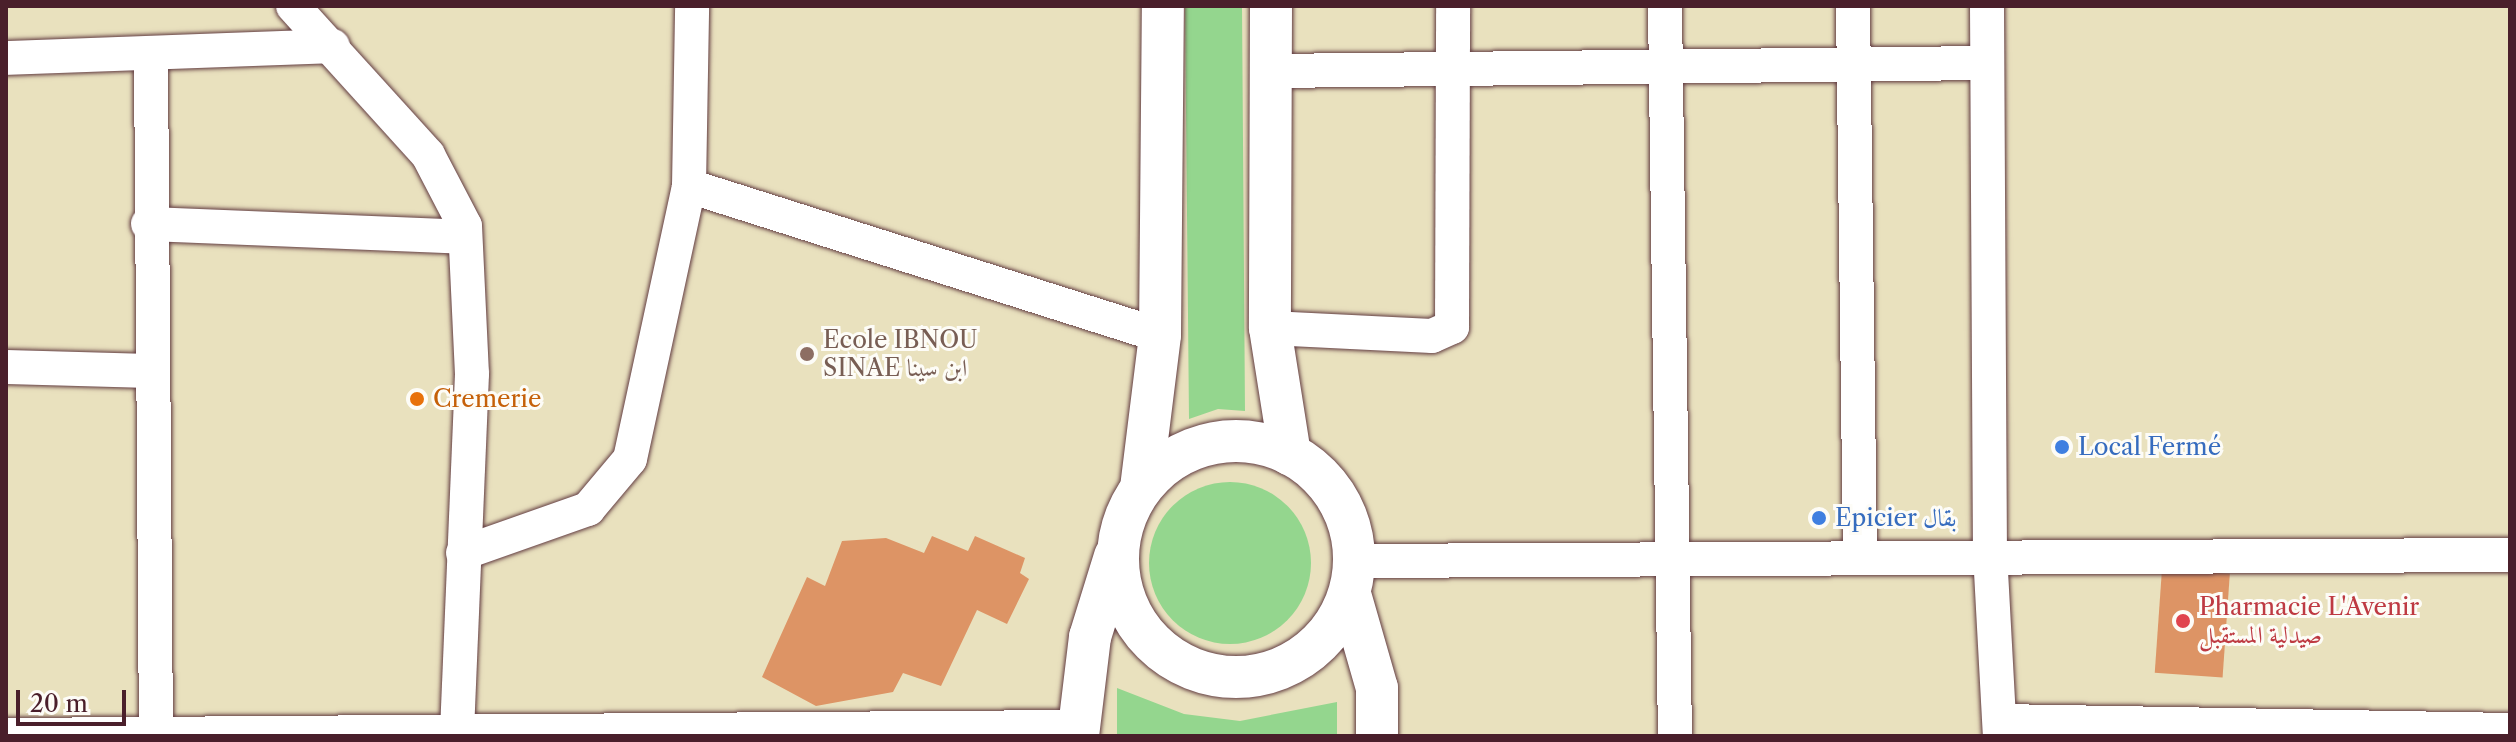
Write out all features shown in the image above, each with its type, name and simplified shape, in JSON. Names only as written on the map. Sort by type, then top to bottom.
[{"type":"street","points":[[293,6],[333,46],[428,155],[448,185],[465,237],[472,374],[457,734]]},
{"type":"street","points":[[463,553],[588,509],[618,482],[647,404],[689,186],[692,6]]},
{"type":"street","points":[[6,735],[1078,732],[1090,637],[1118,547],[1141,488],[1160,335],[1163,6]]},
{"type":"street","points":[[1271,6],[1270,328],[1290,454]]},
{"type":"street","points":[[1270,328],[1432,336],[1452,327],[1453,6]]},
{"type":"street","points":[[1665,6],[1670,563],[1675,736]]},
{"type":"street","points":[[1853,6],[1860,557]]},
{"type":"street","points":[[1987,6],[1990,553],[2000,729],[2510,730]]},
{"type":"street","points":[[6,58],[151,58],[333,46]]},
{"type":"street","points":[[151,58],[148,224],[156,735]]},
{"type":"street","points":[[1270,71],[1667,69],[1853,63],[1987,63]]},
{"type":"street","points":[[689,186],[1160,335]]},
{"type":"street","points":[[148,224],[465,237]]},
{"type":"street","points":[[6,367],[151,371]]},
{"type":"street","points":[[1141,488],[1193,448],[1259,443],[1290,454],[1338,498],[1377,688],[1377,736]]},
{"type":"street","points":[[1118,547],[1120,586],[1136,621],[1161,650],[1207,672],[1270,672],[1305,655],[1332,628],[1352,577]]},
{"type":"street","points":[[1352,577],[1990,553],[2510,555]]},
{"type":"green space","points":[[1185,6],[1242,6],[1245,411],[1218,409],[1189,419]]},
{"type":"green space","points":[[1230,482],[1261,488],[1287,506],[1305,532],[1311,563],[1305,594],[1287,620],[1261,638],[1230,644],[1199,638],[1173,620],[1155,594],[1149,563],[1155,532],[1173,506],[1199,488]]},
{"type":"green space","points":[[1117,688],[1184,714],[1240,721],[1337,702],[1337,736],[1117,736]]},
{"type":"building","points":[[932,536],[968,551],[975,536],[1025,558],[1020,573],[1029,579],[1007,624],[977,610],[941,686],[903,673],[893,692],[816,706],[762,677],[807,577],[825,586],[842,541],[886,538],[924,553]]},
{"type":"building","points":[[2162,569],[2230,574],[2223,677],[2155,673]]},
{"type":"place","name":"Ecole IBNOU SINAE ابن سينا","points":[[807,354]]},
{"type":"place","name":"Cremerie","points":[[417,399]]},
{"type":"place","name":"Local Fermé","points":[[2062,447]]},
{"type":"place","name":"Epicier بقال","points":[[1819,518]]},
{"type":"place","name":"Pharmacie L'Avenir صيدلية المستقبل","points":[[2183,621]]}]
